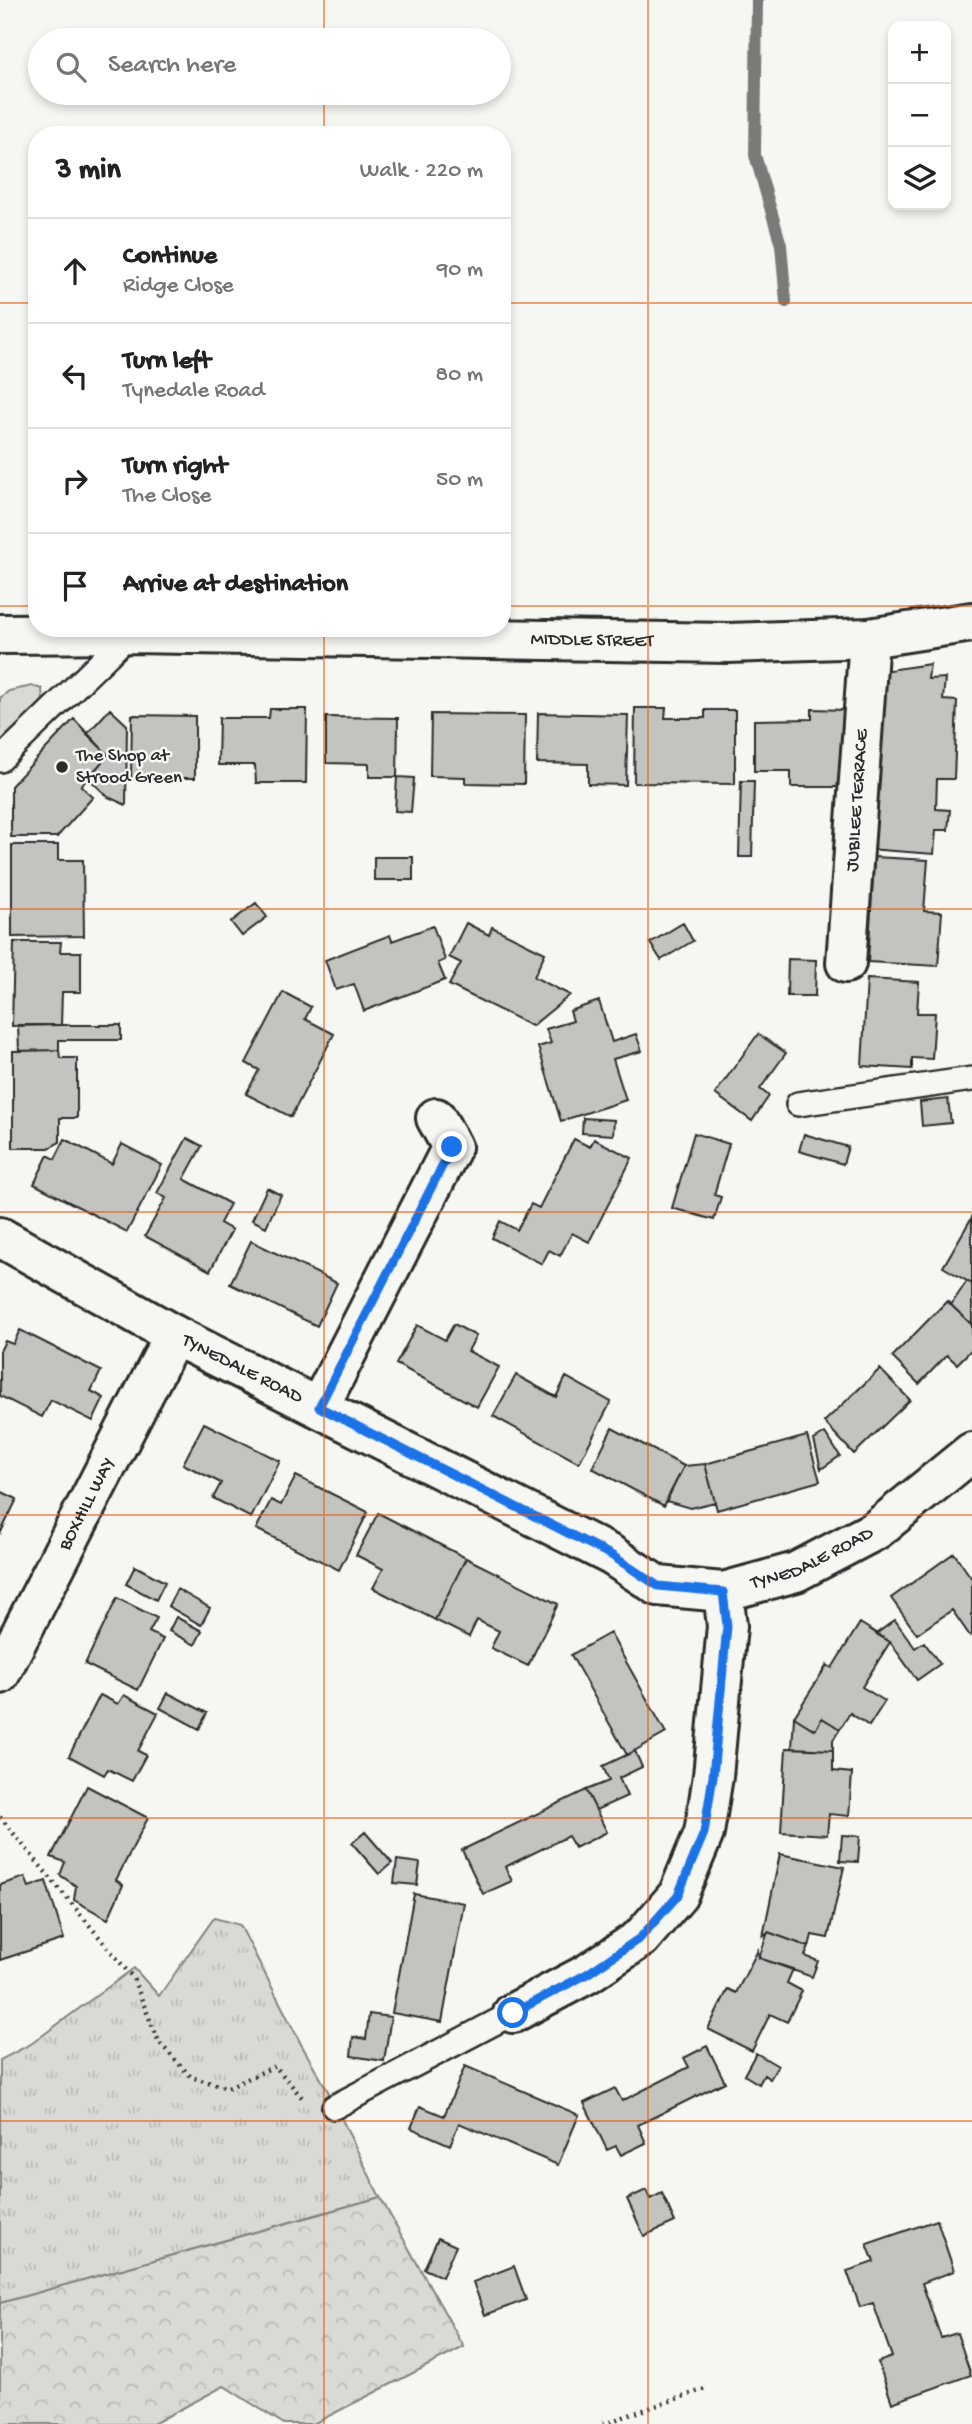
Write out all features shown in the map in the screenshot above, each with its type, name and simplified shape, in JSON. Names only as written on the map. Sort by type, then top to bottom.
[{"type":"street","name":"MIDDLE STREET","points":[[370,637],[729,643],[869,638],[972,622]]},
{"type":"street","name":"MIDDLE STREET","points":[[0,634],[28,634]]},
{"type":"street","name":"JUBILEE TERRACE","points":[[846,963],[869,638]]},
{"type":"street","points":[[319,1407],[452,1147],[436,1118]]},
{"type":"street","name":"TYNEDALE ROAD","points":[[0,1237],[174,1335],[611,1555],[658,1586],[723,1592],[796,1572],[876,1530],[972,1452]]},
{"type":"street","name":"BOXHILL WAY","points":[[0,1675],[174,1335]]},
{"type":"street","points":[[513,2013],[587,1974],[640,1938],[678,1895],[704,1833],[713,1776],[727,1626],[723,1592]]},
{"type":"lane","points":[[0,760],[127,637]]},
{"type":"lane","points":[[798,1104],[972,1079]]},
{"type":"lane","points":[[334,2108],[513,2013]]},
{"type":"path","points":[[0,1818],[133,1978],[159,2042],[191,2077],[228,2088],[275,2066],[315,2114],[334,2108]]},
{"type":"path","points":[[604,2424],[708,2388]]},
{"type":"green space","points":[[32,686],[42,689],[43,701],[0,749],[0,698],[9,691]]},
{"type":"green space","points":[[214,1918],[240,1925],[329,2093],[380,2197],[0,2303],[0,2060],[31,2044],[134,1968],[159,1996]]},
{"type":"green space","points":[[380,2197],[464,2347],[313,2424],[284,2424],[224,2386],[153,2424],[0,2424],[0,2303]]},
{"type":"building","points":[[930,664],[928,679],[945,678],[943,700],[957,701],[954,779],[937,779],[936,809],[950,810],[948,830],[936,830],[934,854],[868,849],[882,671]]},
{"type":"building","points":[[635,708],[666,708],[665,718],[705,718],[705,710],[735,710],[735,784],[634,783]]},
{"type":"building","points":[[110,709],[127,725],[126,805],[108,797],[88,778],[108,755],[87,734]]},
{"type":"building","points":[[270,709],[307,709],[306,783],[256,783],[255,765],[218,765],[219,718],[269,718]]},
{"type":"building","points":[[812,709],[845,710],[845,787],[791,787],[791,771],[754,771],[754,720],[812,719]]},
{"type":"building","points":[[538,713],[628,715],[626,785],[588,784],[588,764],[537,763]]},
{"type":"building","points":[[431,714],[525,715],[524,784],[465,783],[465,777],[430,776]]},
{"type":"building","points":[[132,715],[195,716],[195,778],[131,778]]},
{"type":"building","points":[[326,717],[398,718],[397,777],[369,777],[369,764],[326,763]]},
{"type":"building","points":[[74,719],[108,755],[81,786],[93,797],[57,837],[11,837],[11,786]]},
{"type":"building","points":[[397,777],[414,778],[411,812],[395,811]]},
{"type":"building","points":[[741,781],[754,781],[752,857],[739,857]]},
{"type":"building","points":[[12,845],[58,845],[58,860],[83,860],[84,936],[12,937]]},
{"type":"building","points":[[374,857],[413,857],[413,880],[374,880]]},
{"type":"building","points":[[874,857],[928,860],[924,911],[942,912],[938,966],[868,962]]},
{"type":"building","points":[[256,903],[267,917],[242,936],[231,922]]},
{"type":"building","points":[[466,923],[489,935],[492,927],[545,953],[534,977],[570,995],[532,1026],[449,985],[461,963],[449,957]]},
{"type":"building","points":[[683,923],[693,941],[661,960],[650,943]]},
{"type":"building","points":[[433,926],[445,960],[438,963],[445,980],[364,1011],[354,984],[336,990],[325,960],[390,935],[392,941]]},
{"type":"building","points":[[14,942],[61,942],[60,952],[81,952],[81,992],[62,992],[61,1025],[12,1026]]},
{"type":"building","points":[[788,959],[816,960],[815,996],[787,996]]},
{"type":"building","points":[[867,979],[919,982],[917,1013],[935,1013],[932,1059],[912,1058],[912,1069],[862,1066]]},
{"type":"building","points":[[283,992],[311,1007],[305,1019],[334,1034],[291,1117],[246,1094],[259,1070],[246,1063]]},
{"type":"building","points":[[599,1001],[612,1042],[636,1034],[642,1051],[613,1059],[626,1100],[561,1121],[538,1047],[551,1043],[546,1029],[573,1021],[570,1011]]},
{"type":"building","points":[[18,1025],[121,1025],[121,1040],[59,1040],[59,1050],[19,1051]]},
{"type":"building","points":[[758,1034],[786,1053],[760,1089],[769,1096],[752,1121],[715,1094]]},
{"type":"building","points":[[59,1050],[60,1058],[77,1058],[77,1118],[60,1118],[60,1142],[49,1148],[13,1148],[13,1051]]},
{"type":"building","points":[[948,1099],[951,1123],[922,1126],[920,1102]]},
{"type":"building","points":[[583,1118],[614,1120],[613,1135],[582,1133]]},
{"type":"building","points":[[694,1133],[729,1144],[714,1195],[721,1197],[714,1220],[672,1208]]},
{"type":"building","points":[[804,1134],[848,1147],[843,1164],[799,1151]]},
{"type":"building","points":[[187,1138],[202,1146],[184,1179],[230,1204],[220,1223],[232,1230],[210,1271],[145,1236],[166,1198],[157,1193]]},
{"type":"building","points":[[65,1139],[112,1164],[122,1144],[162,1165],[127,1232],[34,1184],[48,1155],[55,1159]]},
{"type":"building","points":[[574,1139],[590,1147],[594,1139],[632,1158],[589,1242],[572,1233],[560,1256],[549,1250],[542,1264],[492,1238],[500,1221],[517,1230],[531,1204],[539,1208]]},
{"type":"building","points":[[267,1188],[281,1195],[266,1227],[252,1220]]},
{"type":"building","points":[[972,1217],[972,1284],[943,1267]]},
{"type":"building","points":[[251,1241],[337,1283],[317,1326],[230,1284]]},
{"type":"building","points":[[967,1281],[972,1284],[972,1325],[951,1305]]},
{"type":"building","points":[[947,1301],[972,1325],[972,1349],[957,1364],[947,1355],[919,1384],[892,1357]]},
{"type":"building","points":[[454,1324],[476,1336],[468,1351],[499,1367],[477,1407],[396,1364],[417,1325],[445,1340]]},
{"type":"building","points":[[20,1330],[101,1371],[91,1391],[104,1398],[93,1421],[51,1400],[42,1417],[0,1396],[0,1351],[5,1341],[13,1344]]},
{"type":"building","points":[[880,1369],[910,1400],[854,1454],[824,1422]]},
{"type":"building","points":[[516,1375],[556,1397],[566,1377],[611,1402],[579,1463],[493,1416]]},
{"type":"building","points":[[204,1423],[280,1461],[251,1518],[213,1498],[221,1483],[183,1464]]},
{"type":"building","points":[[612,1428],[684,1466],[664,1506],[592,1468]]},
{"type":"building","points":[[825,1433],[840,1456],[821,1469],[814,1440]]},
{"type":"building","points":[[807,1436],[820,1481],[717,1510],[705,1464]]},
{"type":"building","points":[[705,1464],[715,1502],[690,1508],[666,1501],[684,1466]]},
{"type":"building","points":[[296,1476],[368,1512],[339,1570],[256,1529],[271,1500],[281,1505]]},
{"type":"building","points":[[0,1491],[17,1499],[0,1534]]},
{"type":"building","points":[[378,1513],[466,1558],[435,1620],[373,1588],[383,1569],[356,1555]]},
{"type":"building","points":[[954,1553],[972,1579],[972,1635],[970,1636],[952,1610],[917,1634],[891,1598]]},
{"type":"building","points":[[466,1558],[558,1604],[528,1666],[491,1648],[499,1631],[477,1620],[469,1637],[435,1620]]},
{"type":"building","points":[[135,1566],[165,1582],[156,1600],[126,1584]]},
{"type":"building","points":[[177,1589],[210,1608],[201,1625],[168,1606]]},
{"type":"building","points":[[117,1598],[157,1618],[149,1632],[163,1639],[138,1690],[85,1664]]},
{"type":"building","points":[[176,1617],[202,1631],[195,1645],[169,1631]]},
{"type":"building","points":[[895,1620],[915,1648],[924,1642],[940,1664],[917,1680],[890,1642],[876,1634]]},
{"type":"building","points":[[860,1623],[890,1642],[862,1687],[885,1701],[869,1726],[850,1713],[840,1729],[822,1718],[815,1730],[794,1717],[827,1665],[832,1668]]},
{"type":"building","points":[[610,1633],[666,1733],[627,1755],[571,1655]]},
{"type":"building","points":[[168,1693],[207,1713],[199,1729],[160,1708]]},
{"type":"building","points":[[100,1695],[118,1704],[124,1695],[158,1713],[138,1751],[146,1755],[132,1781],[108,1769],[104,1775],[69,1756]]},
{"type":"building","points":[[794,1717],[815,1730],[822,1718],[840,1729],[833,1740],[833,1750],[792,1748]]},
{"type":"building","points":[[786,1748],[833,1750],[833,1771],[852,1773],[849,1816],[829,1814],[827,1835],[781,1832]]},
{"type":"building","points":[[635,1751],[642,1767],[619,1778],[627,1796],[596,1810],[586,1790],[609,1781],[603,1766]]},
{"type":"building","points":[[87,1786],[148,1818],[116,1880],[123,1885],[108,1919],[74,1900],[76,1886],[60,1875],[65,1862],[51,1857]]},
{"type":"building","points":[[586,1790],[607,1832],[575,1848],[568,1836],[505,1867],[512,1881],[483,1894],[462,1850]]},
{"type":"building","points":[[365,1832],[392,1863],[379,1874],[352,1843]]},
{"type":"building","points":[[842,1835],[860,1836],[858,1862],[840,1861]]},
{"type":"building","points":[[780,1854],[844,1867],[828,1938],[812,1935],[809,1947],[768,1932],[763,1936]]},
{"type":"building","points":[[397,1860],[420,1863],[417,1885],[394,1883]]},
{"type":"building","points":[[25,1877],[29,1887],[46,1881],[64,1939],[0,1960],[0,1885]]},
{"type":"building","points":[[414,1894],[464,1903],[442,2022],[392,2013]]},
{"type":"building","points":[[768,1932],[809,1947],[805,1956],[818,1961],[812,1977],[759,1958]]},
{"type":"building","points":[[758,1950],[759,1958],[793,1969],[787,1983],[802,1991],[787,2022],[770,2014],[752,2051],[708,2029],[728,1989],[736,1993]]},
{"type":"building","points":[[369,2014],[391,2017],[384,2061],[351,2056],[353,2037],[366,2039]]},
{"type":"building","points":[[707,2046],[725,2082],[638,2125],[646,2143],[621,2155],[616,2146],[607,2150],[584,2103],[615,2088],[622,2101],[689,2067],[684,2058]]},
{"type":"building","points":[[756,2053],[778,2066],[770,2079],[764,2075],[759,2084],[744,2075]]},
{"type":"building","points":[[465,2066],[579,2115],[558,2165],[459,2123],[450,2145],[411,2128],[420,2106],[444,2116]]},
{"type":"building","points":[[646,2190],[650,2199],[662,2193],[675,2222],[644,2236],[627,2199]]},
{"type":"building","points":[[937,2220],[954,2271],[922,2283],[941,2338],[957,2333],[971,2375],[892,2403],[878,2362],[892,2357],[873,2303],[860,2307],[847,2271],[874,2262],[867,2244]]},
{"type":"building","points":[[438,2238],[456,2246],[442,2277],[424,2269]]},
{"type":"building","points":[[514,2266],[526,2300],[485,2315],[473,2282]]},
{"type":"waterway","points":[[757,0],[755,155],[781,245],[786,302]]},
{"type":"place","name":"The Shop at Strood Green","points":[[62,767]]},
{"type":"route","points":[[452,1147],[319,1407],[611,1555],[658,1586],[723,1592],[727,1626],[713,1776],[704,1833],[678,1895],[640,1938],[587,1974],[513,2013]]}]
